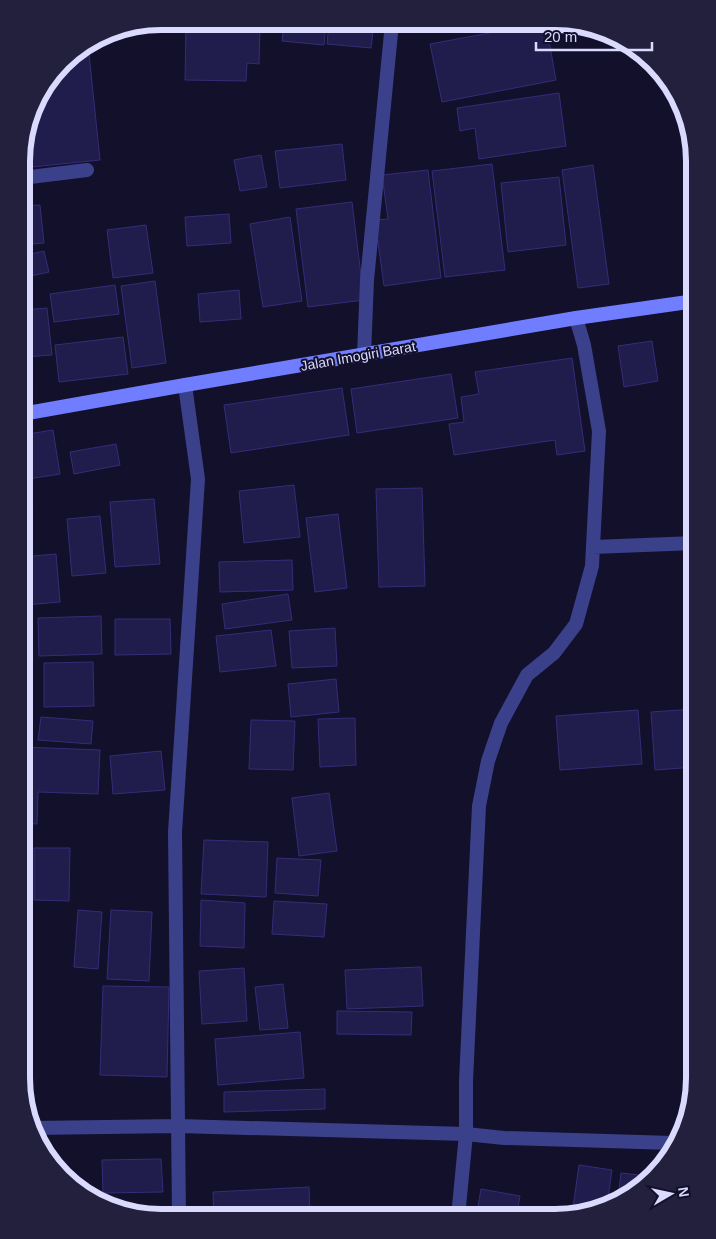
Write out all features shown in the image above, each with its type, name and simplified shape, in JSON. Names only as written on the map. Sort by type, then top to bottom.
[{"type":"main road","name":"Jalan Imogiri Barat","points":[[30,413],[576,318],[686,302]]},
{"type":"street","points":[[364,355],[367,280],[391,30]]},
{"type":"street","points":[[30,177],[87,170]]},
{"type":"street","points":[[459,1209],[466,1134],[466,1081],[479,806],[488,761],[501,723],[527,675],[554,653],[576,624],[592,566],[599,431],[584,345],[576,318]]},
{"type":"street","points":[[179,1209],[175,832],[198,479],[185,385]]},
{"type":"street","points":[[593,547],[686,543]]},
{"type":"street","points":[[40,1128],[178,1126],[466,1134],[504,1138],[668,1143]]},
{"type":"building","points":[[186,30],[260,30],[259,64],[247,63],[246,81],[185,80]]},
{"type":"building","points":[[283,30],[325,30],[324,45],[282,41]]},
{"type":"building","points":[[328,30],[373,30],[371,48],[327,44]]},
{"type":"building","points":[[506,30],[547,30],[556,80],[442,102],[430,44]]},
{"type":"building","points":[[89,52],[100,160],[30,167],[34,127],[40,111],[52,88],[81,57]]},
{"type":"building","points":[[559,93],[566,146],[479,159],[475,128],[460,131],[457,108]]},
{"type":"building","points":[[342,144],[346,180],[280,188],[275,151]]},
{"type":"building","points":[[261,155],[267,187],[240,191],[234,160]]},
{"type":"building","points":[[492,164],[505,270],[445,277],[432,171]]},
{"type":"building","points":[[593,165],[609,284],[578,288],[562,170]]},
{"type":"building","points":[[428,170],[441,278],[384,286],[375,220],[388,219],[382,175]]},
{"type":"building","points":[[559,177],[566,245],[508,252],[501,183]]},
{"type":"building","points":[[352,202],[364,300],[308,307],[296,209]]},
{"type":"building","points":[[40,205],[44,243],[30,244],[30,206]]},
{"type":"building","points":[[229,214],[231,243],[187,246],[185,217]]},
{"type":"building","points":[[290,217],[302,301],[263,307],[250,224]]},
{"type":"building","points":[[146,225],[153,273],[113,278],[107,230]]},
{"type":"building","points":[[44,251],[49,272],[30,276],[30,254]]},
{"type":"building","points":[[155,281],[166,363],[132,368],[121,286]]},
{"type":"building","points":[[115,285],[119,314],[54,322],[50,294]]},
{"type":"building","points":[[239,290],[241,319],[200,322],[198,294]]},
{"type":"building","points":[[47,308],[52,355],[30,357],[30,309]]},
{"type":"building","points":[[123,337],[128,374],[59,382],[55,345]]},
{"type":"building","points":[[652,341],[658,381],[624,387],[618,346]]},
{"type":"building","points":[[572,358],[585,451],[557,455],[555,440],[454,455],[449,424],[464,422],[461,397],[479,394],[475,372]]},
{"type":"building","points":[[451,374],[458,418],[357,433],[351,389]]},
{"type":"building","points":[[342,388],[349,435],[231,453],[224,405]]},
{"type":"building","points":[[53,430],[60,474],[30,479],[30,434]]},
{"type":"building","points":[[116,444],[120,465],[74,474],[70,452]]},
{"type":"building","points":[[294,485],[300,537],[244,543],[239,491]]},
{"type":"building","points":[[422,488],[425,586],[379,587],[376,489]]},
{"type":"building","points":[[154,499],[160,564],[115,567],[110,502]]},
{"type":"building","points":[[338,514],[347,588],[315,592],[306,518]]},
{"type":"building","points":[[100,516],[106,573],[72,576],[67,519]]},
{"type":"building","points":[[56,554],[60,602],[30,605],[30,556]]},
{"type":"building","points":[[292,560],[293,590],[220,592],[219,562]]},
{"type":"building","points":[[288,594],[292,620],[225,629],[222,604]]},
{"type":"building","points":[[101,616],[102,654],[39,656],[38,618]]},
{"type":"building","points":[[115,619],[170,619],[171,654],[115,655]]},
{"type":"building","points":[[335,628],[337,666],[292,668],[289,631]]},
{"type":"building","points":[[271,630],[276,666],[220,672],[216,636]]},
{"type":"building","points":[[30,659],[32,688],[30,688]]},
{"type":"building","points":[[93,662],[94,706],[44,707],[44,663]]},
{"type":"building","points":[[336,679],[339,712],[291,717],[288,684]]},
{"type":"building","points":[[638,710],[642,764],[560,770],[556,716]]},
{"type":"building","points":[[686,710],[686,768],[655,770],[651,712]]},
{"type":"building","points":[[41,717],[93,721],[91,744],[38,740]]},
{"type":"building","points":[[355,718],[356,765],[320,767],[318,719]]},
{"type":"building","points":[[251,720],[295,721],[293,770],[249,769]]},
{"type":"building","points":[[30,747],[100,750],[98,794],[38,792],[37,824],[30,824]]},
{"type":"building","points":[[161,751],[165,790],[113,794],[110,756]]},
{"type":"building","points":[[329,793],[337,851],[299,856],[292,798]]},
{"type":"building","points":[[204,840],[268,842],[266,897],[201,894]]},
{"type":"building","points":[[34,848],[70,848],[69,901],[34,900]]},
{"type":"building","points":[[277,858],[321,860],[318,896],[275,893]]},
{"type":"building","points":[[201,900],[245,903],[244,948],[200,946]]},
{"type":"building","points":[[274,901],[327,904],[324,937],[272,934]]},
{"type":"building","points":[[78,910],[102,912],[98,969],[74,967]]},
{"type":"building","points":[[111,910],[152,912],[149,981],[107,979]]},
{"type":"building","points":[[421,967],[423,1006],[347,1009],[345,970]]},
{"type":"building","points":[[244,968],[247,1021],[202,1024],[199,971]]},
{"type":"building","points":[[283,984],[288,1028],[260,1030],[255,987]]},
{"type":"building","points":[[103,986],[169,987],[167,1077],[100,1075]]},
{"type":"building","points":[[337,1011],[412,1012],[411,1035],[337,1034]]},
{"type":"building","points":[[300,1032],[304,1078],[218,1085],[215,1039]]},
{"type":"building","points":[[325,1089],[325,1109],[224,1112],[224,1092]]},
{"type":"building","points":[[161,1159],[163,1192],[103,1193],[102,1160]]},
{"type":"building","points":[[579,1165],[612,1170],[608,1197],[573,1208]]},
{"type":"building","points":[[621,1173],[643,1175],[635,1182],[619,1192]]},
{"type":"building","points":[[309,1187],[310,1209],[214,1209],[213,1192]]},
{"type":"building","points":[[481,1189],[520,1196],[518,1209],[478,1209]]}]
